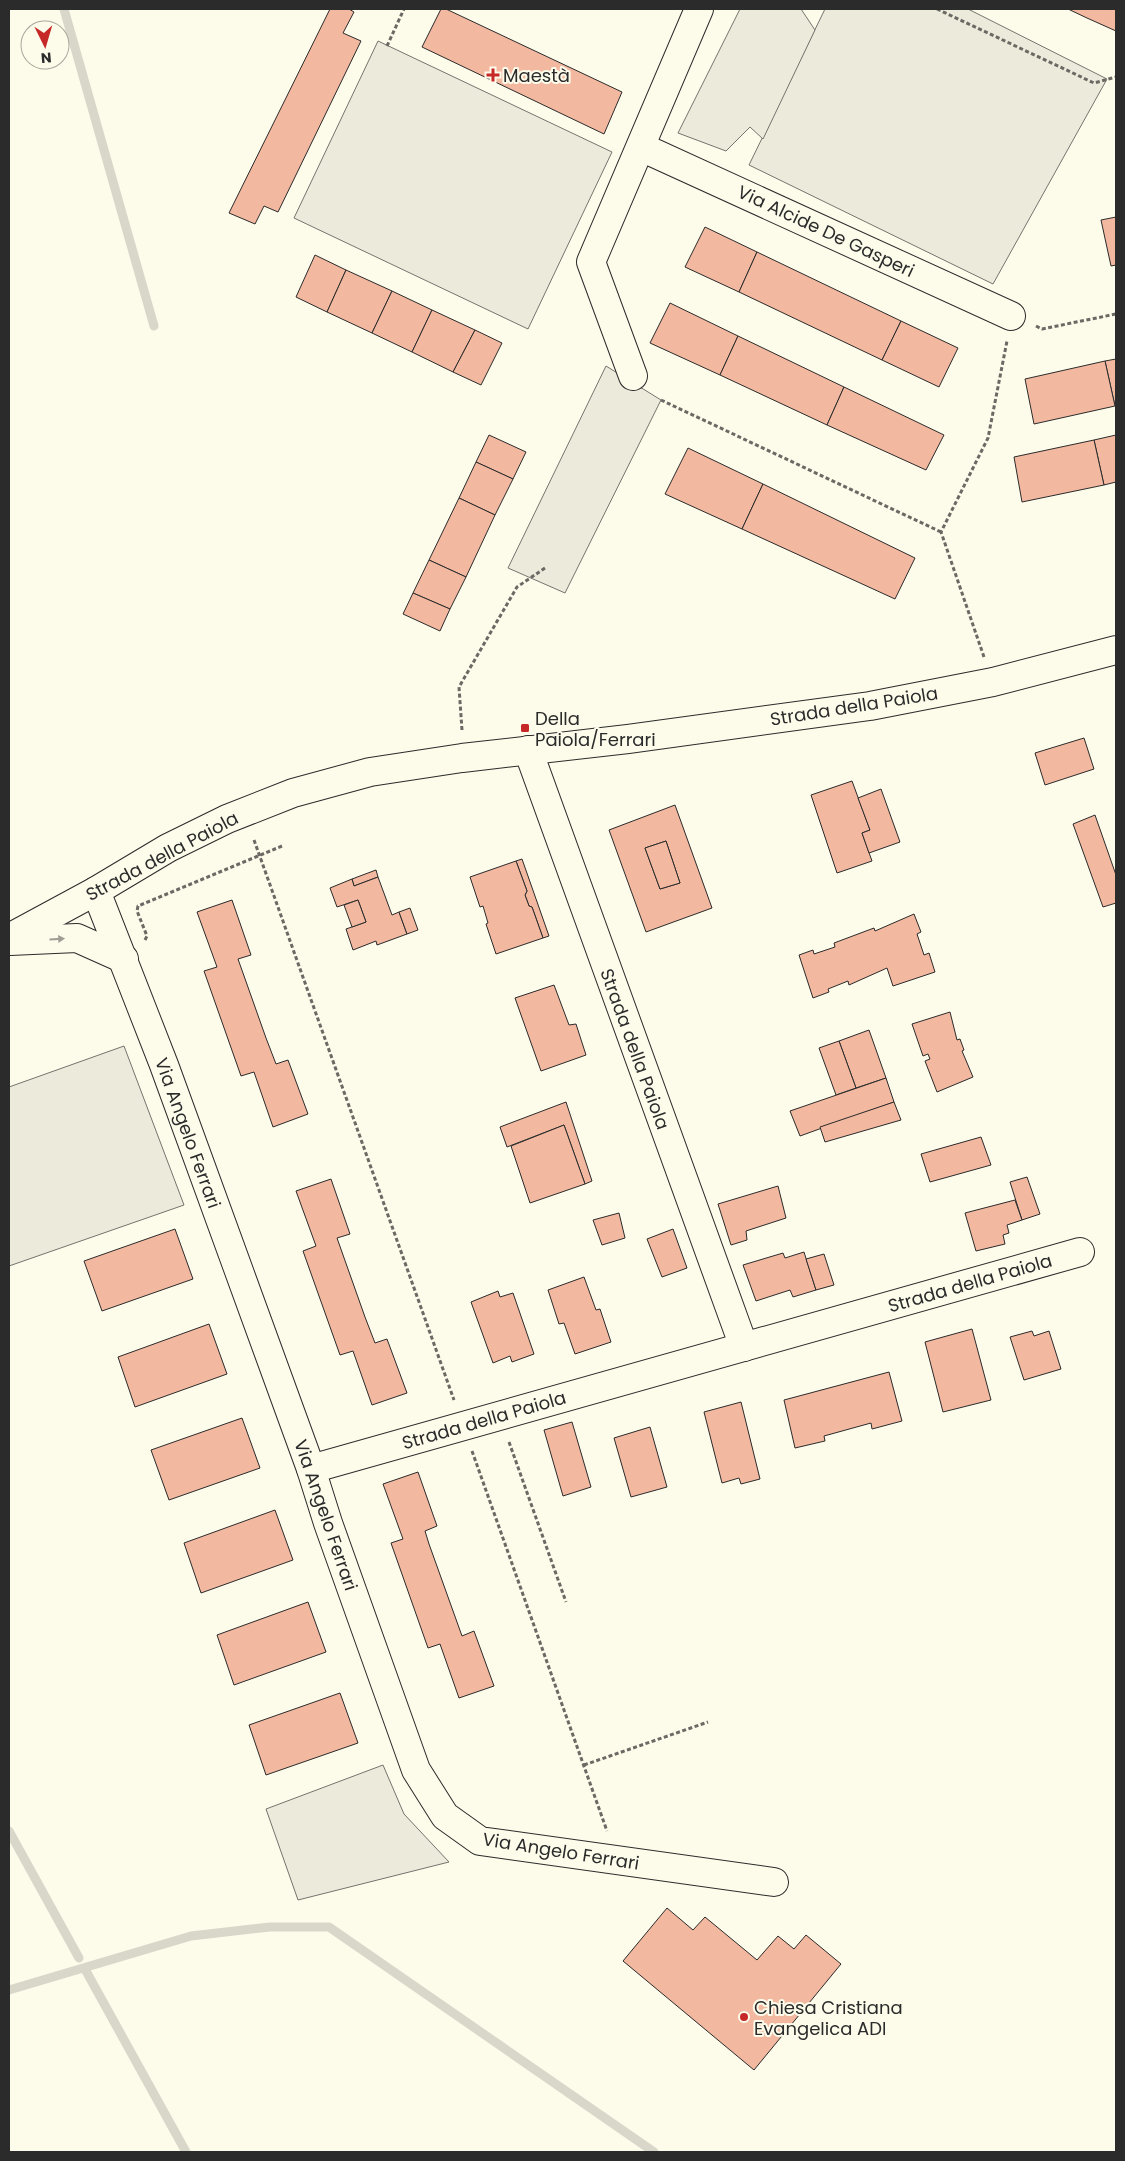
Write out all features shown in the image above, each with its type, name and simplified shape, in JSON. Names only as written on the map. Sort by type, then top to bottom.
[{"type":"street","points":[[633,376],[591,262],[699,9]]},
{"type":"street","name":"Via Alcide De Gasperi","points":[[641,147],[1011,316]]},
{"type":"street","name":"Strada della Paiola","points":[[9,940],[168,848],[227,819],[293,793],[370,772],[464,758],[628,739],[870,706],[993,682],[1116,650]]},
{"type":"street","name":"Strada della Paiola","points":[[528,750],[744,1347]]},
{"type":"street","name":"Via Angelo Ferrari","points":[[96,891],[133,953],[328,1524],[416,1770],[445,1816],[480,1841],[774,1882]]},
{"type":"street","points":[[9,940],[77,938],[133,953]]},
{"type":"street","name":"Strada della Paiola","points":[[310,1469],[1080,1252]]},
{"type":"path","points":[[387,46],[404,9]]},
{"type":"path","points":[[937,9],[1094,83],[1116,77]]},
{"type":"path","points":[[941,532],[988,438],[1011,316]]},
{"type":"path","points":[[661,400],[941,532],[993,682]]},
{"type":"path","points":[[464,758],[458,688],[517,587],[546,568]]},
{"type":"path","points":[[245,844],[262,837]]},
{"type":"path","points":[[254,840],[618,1861]]},
{"type":"path","points":[[133,953],[146,936],[137,911],[138,906],[282,846]]},
{"type":"path","points":[[500,1416],[566,1602]]},
{"type":"path","points":[[584,1765],[708,1722]]},
{"type":"shaded area","points":[[740,9],[801,9],[815,30],[763,139],[750,127],[726,151],[678,133]]},
{"type":"shaded area","points":[[825,9],[968,9],[1107,79],[993,284],[749,165]]},
{"type":"shaded area","points":[[378,41],[612,152],[528,329],[294,218]]},
{"type":"shaded area","points":[[606,366],[661,400],[565,593],[508,568]]},
{"type":"shaded area","points":[[124,1046],[184,1205],[9,1266],[9,1087]]},
{"type":"shaded area","points":[[383,1765],[404,1814],[449,1862],[298,1900],[266,1809]]},
{"type":"building","points":[[330,9],[349,9],[354,12],[343,33],[361,41],[278,212],[264,206],[255,224],[229,213]]},
{"type":"building","points":[[441,9],[446,9],[622,92],[604,134],[422,47]]},
{"type":"building","points":[[1068,9],[1116,9],[1116,31],[1087,18]]},
{"type":"building","points":[[1116,217],[1116,265],[1111,266],[1101,220]]},
{"type":"building","points":[[705,227],[757,252],[739,292],[685,267]]},
{"type":"building","points":[[757,252],[901,321],[882,360],[739,292]]},
{"type":"building","points":[[315,255],[346,270],[327,312],[296,297]]},
{"type":"building","points":[[346,270],[392,291],[372,333],[327,312]]},
{"type":"building","points":[[392,291],[432,310],[412,352],[372,333]]},
{"type":"building","points":[[670,303],[738,336],[720,375],[650,343]]},
{"type":"building","points":[[432,310],[475,330],[453,372],[412,352]]},
{"type":"building","points":[[901,321],[958,348],[939,387],[882,360]]},
{"type":"building","points":[[475,330],[502,343],[481,385],[453,372]]},
{"type":"building","points":[[738,336],[844,387],[827,425],[720,375]]},
{"type":"building","points":[[1116,359],[1116,406],[1115,406],[1105,361]]},
{"type":"building","points":[[1105,361],[1115,406],[1034,424],[1025,379]]},
{"type":"building","points":[[844,387],[944,435],[926,470],[827,425]]},
{"type":"building","points":[[489,435],[526,452],[513,479],[476,462]]},
{"type":"building","points":[[1116,435],[1116,482],[1104,485],[1094,440]]},
{"type":"building","points":[[1094,440],[1104,485],[1022,502],[1014,457]]},
{"type":"building","points":[[688,448],[763,484],[742,529],[665,494]]},
{"type":"building","points":[[476,462],[513,479],[495,515],[459,498]]},
{"type":"building","points":[[763,484],[915,558],[895,599],[742,529]]},
{"type":"building","points":[[459,498],[495,515],[466,577],[429,560]]},
{"type":"building","points":[[429,560],[466,577],[450,609],[413,593]]},
{"type":"building","points":[[413,593],[450,609],[440,631],[403,614]]},
{"type":"building","points":[[1084,738],[1094,769],[1045,785],[1035,753]]},
{"type":"building","points":[[852,781],[870,830],[862,833],[872,861],[837,873],[811,795]]},
{"type":"building","points":[[881,789],[900,842],[869,853],[862,833],[870,830],[858,798]]},
{"type":"building","points":[[675,805],[712,908],[646,932],[609,830]],"holes":[[[666,841],[680,883],[660,889],[645,848]]]},
{"type":"building","points":[[1095,815],[1116,875],[1116,903],[1103,907],[1073,824]]},
{"type":"building","points":[[666,841],[680,883],[660,889],[645,848]]},
{"type":"building","points":[[522,859],[549,936],[543,938],[532,907],[529,906],[525,895],[527,891],[516,861]]},
{"type":"building","points":[[516,861],[527,891],[525,895],[529,906],[532,907],[543,938],[496,954],[486,924],[488,923],[483,906],[480,907],[470,877]]},
{"type":"building","points":[[376,870],[378,877],[354,886],[352,879]]},
{"type":"building","points":[[378,877],[392,915],[399,912],[407,934],[377,945],[376,941],[353,950],[346,929],[366,922],[358,900],[337,907],[330,888],[352,879],[354,886]]},
{"type":"building","points":[[232,900],[251,955],[238,959],[266,1038],[276,1064],[288,1060],[308,1114],[273,1127],[254,1072],[241,1076],[204,971],[217,967],[197,912]]},
{"type":"building","points":[[358,900],[366,922],[352,927],[344,905]]},
{"type":"building","points":[[410,908],[418,930],[407,934],[399,912]]},
{"type":"building","points":[[914,914],[921,932],[917,934],[924,955],[929,953],[935,972],[893,986],[887,968],[849,985],[848,981],[828,989],[829,992],[813,998],[799,955],[813,950],[814,954],[835,947],[834,943],[874,928],[875,931]]},
{"type":"building","points":[[554,985],[569,1025],[576,1024],[586,1055],[541,1071],[515,998]]},
{"type":"building","points":[[950,1012],[957,1040],[960,1039],[964,1050],[962,1051],[973,1077],[937,1092],[925,1061],[930,1059],[928,1054],[923,1056],[912,1024]]},
{"type":"building","points":[[869,1030],[886,1078],[856,1088],[839,1041]]},
{"type":"building","points":[[839,1041],[856,1088],[836,1095],[819,1048]]},
{"type":"building","points":[[886,1078],[894,1102],[800,1136],[790,1111]]},
{"type":"building","points":[[566,1102],[592,1181],[585,1184],[564,1125],[507,1147],[500,1127]]},
{"type":"building","points":[[894,1102],[901,1120],[825,1142],[820,1127]]},
{"type":"building","points":[[564,1125],[585,1184],[530,1203],[511,1146]]},
{"type":"building","points":[[981,1137],[991,1165],[930,1182],[921,1154]]},
{"type":"building","points":[[1027,1177],[1040,1214],[1022,1220],[1010,1182]]},
{"type":"building","points":[[331,1179],[350,1234],[337,1238],[365,1317],[375,1343],[387,1339],[407,1393],[372,1405],[353,1351],[340,1355],[303,1251],[316,1246],[296,1191]]},
{"type":"building","points":[[778,1186],[786,1218],[746,1231],[747,1240],[731,1245],[718,1204]]},
{"type":"building","points":[[1015,1200],[1022,1220],[1007,1225],[1009,1233],[1003,1235],[1005,1244],[976,1251],[965,1213]]},
{"type":"building","points":[[619,1213],[625,1238],[602,1245],[593,1220]]},
{"type":"building","points":[[175,1229],[193,1279],[102,1311],[84,1261]]},
{"type":"building","points":[[673,1229],[687,1268],[662,1277],[647,1239]]},
{"type":"building","points":[[804,1252],[816,1290],[793,1297],[790,1290],[756,1301],[743,1265],[783,1253],[785,1258]]},
{"type":"building","points":[[824,1254],[834,1285],[816,1290],[806,1259]]},
{"type":"building","points":[[584,1277],[596,1310],[600,1309],[611,1342],[575,1354],[564,1323],[559,1324],[548,1290]]},
{"type":"building","points":[[498,1291],[500,1297],[513,1293],[534,1354],[512,1362],[510,1356],[493,1363],[471,1302]]},
{"type":"building","points":[[209,1324],[227,1374],[135,1407],[118,1357]]},
{"type":"building","points":[[972,1329],[991,1400],[943,1412],[925,1342]]},
{"type":"building","points":[[1032,1331],[1034,1336],[1049,1331],[1061,1369],[1024,1380],[1010,1337]]},
{"type":"building","points":[[889,1372],[902,1421],[872,1429],[871,1423],[824,1436],[825,1441],[795,1448],[784,1400]]},
{"type":"building","points":[[741,1402],[760,1479],[741,1484],[739,1478],[722,1483],[704,1412]]},
{"type":"building","points":[[242,1418],[260,1468],[169,1500],[151,1450]]},
{"type":"building","points":[[572,1422],[591,1487],[563,1496],[544,1430]]},
{"type":"building","points":[[650,1427],[667,1487],[631,1497],[614,1438]]},
{"type":"building","points":[[418,1472],[437,1526],[425,1531],[429,1544],[462,1636],[474,1631],[494,1686],[459,1698],[440,1644],[428,1648],[391,1543],[403,1539],[383,1484]]},
{"type":"building","points":[[275,1510],[293,1560],[201,1593],[184,1543]]},
{"type":"building","points":[[308,1602],[326,1652],[234,1685],[217,1635]]},
{"type":"building","points":[[340,1693],[358,1743],[266,1775],[249,1725]]},
{"type":"building","name":"Chiesa Cristiana Evangelica ADI","points":[[667,1908],[693,1930],[705,1917],[757,1960],[778,1936],[794,1949],[806,1935],[841,1964],[754,2070],[623,1961]]},
{"type":"waterway","points":[[64,9],[154,326]]},
{"type":"waterway","points":[[9,1831],[79,1958]]},
{"type":"waterway","points":[[9,1990],[191,1936],[270,1927],[329,1927],[654,2152]]},
{"type":"waterway","points":[[86,1971],[186,2152]]},
{"type":"place","name":"Maestà","points":[[493,75]]},
{"type":"place","name":"Della Paiola/Ferrari","points":[[525,728]]},
{"type":"place","name":"Chiesa Cristiana Evangelica ADI","points":[[744,2017]]}]
